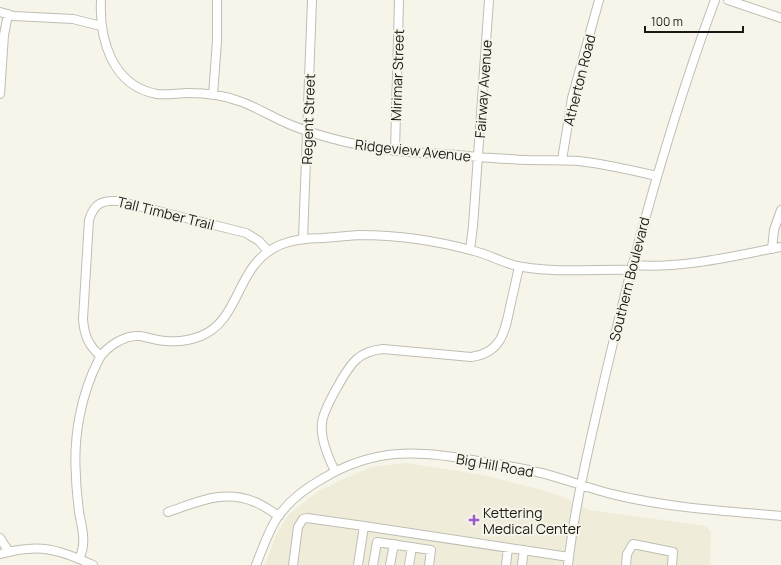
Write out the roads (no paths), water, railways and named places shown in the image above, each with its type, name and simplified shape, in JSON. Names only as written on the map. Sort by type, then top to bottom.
[{"type":"street","name":"Ridgeview Avenue","points":[[101,0],[101,26],[113,63],[119,72],[135,85],[156,93],[213,95],[239,101],[290,125],[356,144],[395,150],[478,157],[562,160],[603,164],[657,176]]},
{"type":"street","points":[[213,95],[217,41],[217,0]]},
{"type":"street","name":"Regent Street","points":[[303,239],[312,0]]},
{"type":"street","name":"Mirimar Street","points":[[395,150],[399,0]]},
{"type":"street","name":"Fairway Avenue","points":[[470,250],[489,0]]},
{"type":"street","name":"Atherton Road","points":[[562,160],[572,98],[599,0]]},
{"type":"street","name":"Southern Boulevard","points":[[568,561],[581,485],[614,338],[632,267],[657,176],[693,62],[715,0]]},
{"type":"street","points":[[728,0],[781,18]]},
{"type":"street","points":[[0,94],[4,13],[14,16],[73,19],[101,26]]},
{"type":"street","name":"Tall Timber Trail","points":[[101,356],[96,352],[86,337],[83,319],[89,220],[98,204],[110,200],[118,200],[246,233],[259,241],[268,251]]},
{"type":"street","points":[[772,249],[774,230],[781,210]]},
{"type":"street","points":[[79,558],[83,546],[83,534],[77,493],[76,451],[79,419],[90,378],[101,356],[116,343],[127,338],[138,336],[175,342],[194,339],[209,332],[226,316],[248,272],[268,251],[284,243],[303,239],[342,236],[376,236],[425,241],[470,250],[492,256],[508,264],[519,267],[572,271],[681,265],[781,247]]},
{"type":"street","points":[[335,471],[323,437],[322,420],[327,407],[345,373],[356,359],[370,351],[383,349],[471,357],[485,353],[496,346],[504,334],[519,267]]},
{"type":"street","name":"Big Hill Road","points":[[256,565],[270,532],[279,516],[299,495],[312,485],[335,471],[367,459],[405,453],[422,453],[458,457],[538,472],[616,495],[652,502],[781,516]]},
{"type":"street","points":[[168,512],[206,499],[234,496],[256,502],[279,516]]},
{"type":"street","points":[[293,565],[298,527],[303,519],[307,518],[524,550],[568,561]]},
{"type":"street","points":[[358,565],[364,526]]},
{"type":"street","points":[[0,538],[9,552]]},
{"type":"street","points":[[373,565],[377,542],[431,550],[429,565]]},
{"type":"street","points":[[390,565],[394,544]]},
{"type":"street","points":[[626,565],[627,554],[633,544],[673,552],[672,565]]},
{"type":"street","points":[[410,565],[412,547]]},
{"type":"street","points":[[0,554],[36,548],[79,558],[92,565]]},
{"type":"street","points":[[506,565],[508,548]]},
{"type":"street","points":[[522,565],[524,550]]},
{"type":"place","name":"Kettering Medical Center","points":[[474,520]]}]
